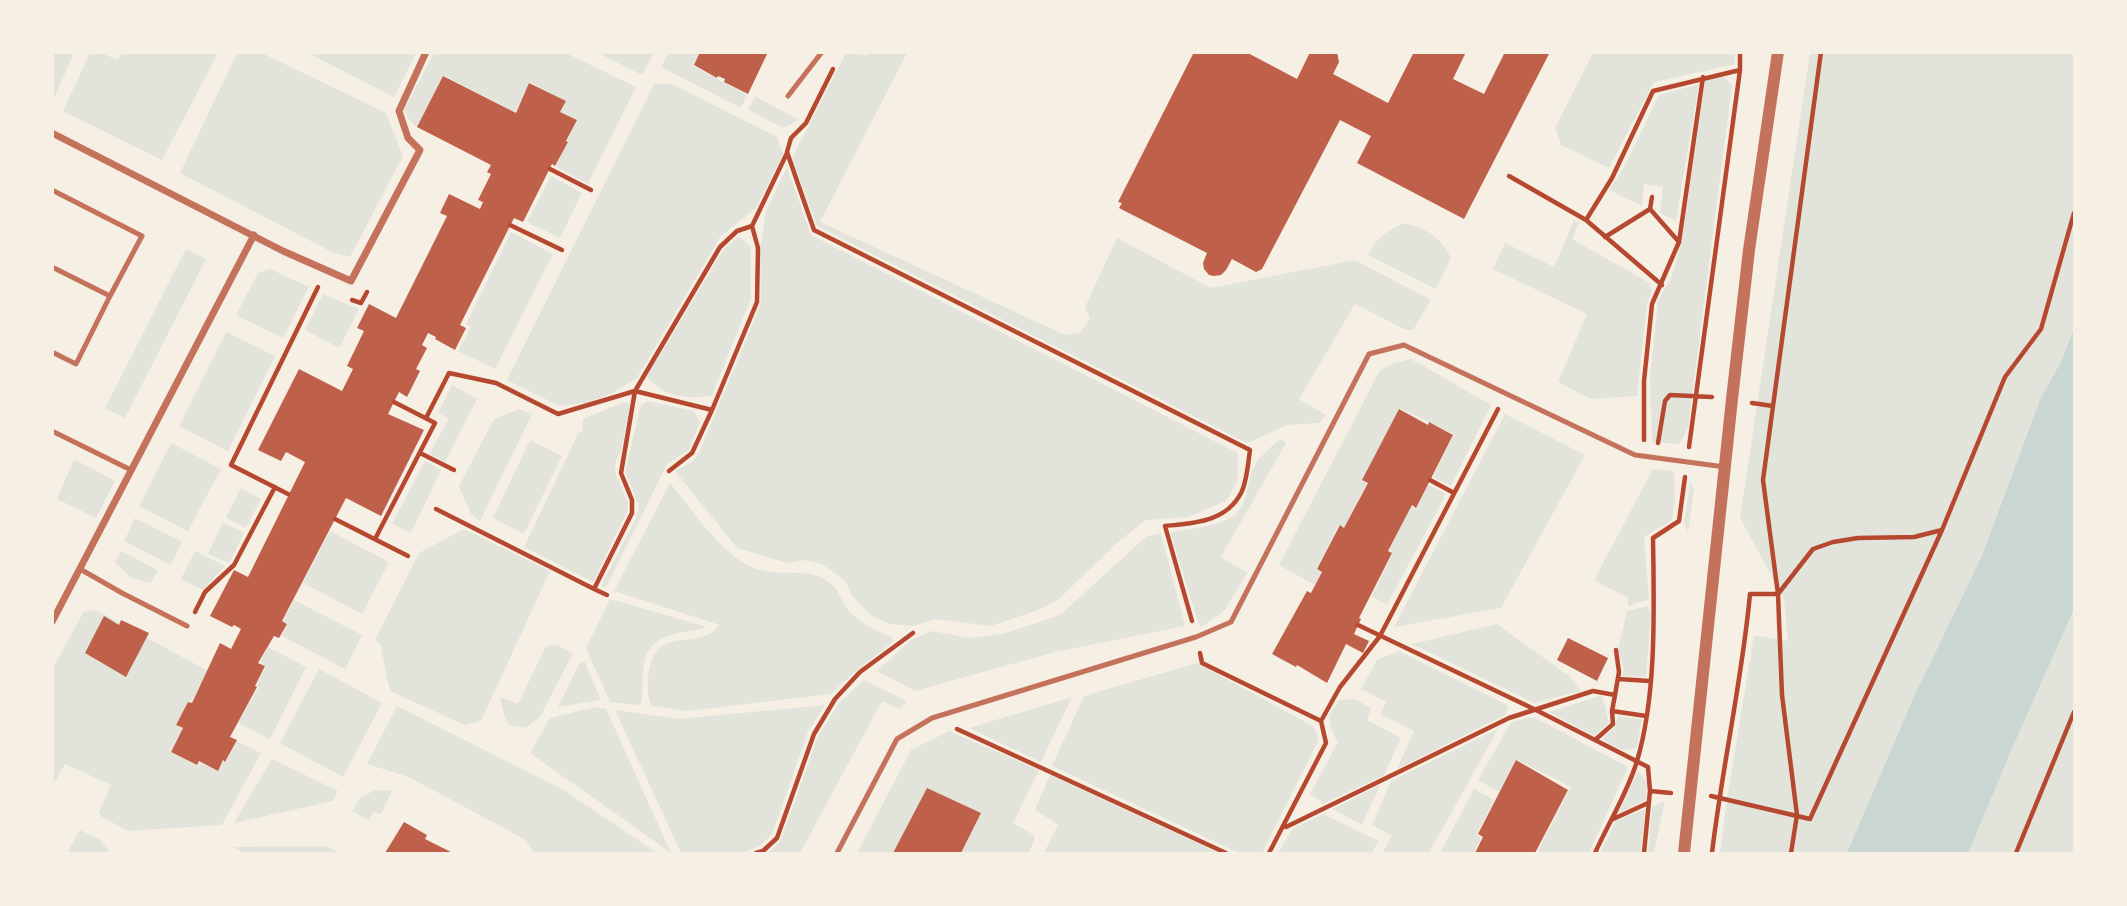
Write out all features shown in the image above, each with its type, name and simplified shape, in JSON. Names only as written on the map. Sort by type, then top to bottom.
[{"type":"street","points":[[52,133],[283,251],[351,281],[420,150],[408,138],[399,111],[426,52]]},
{"type":"street","points":[[1684,853],[1749,250],[1778,52]]},
{"type":"street","points":[[52,622],[254,235]]},
{"type":"lane","points":[[788,96],[822,52]]},
{"type":"lane","points":[[52,190],[142,236],[76,364],[52,352]]},
{"type":"lane","points":[[52,267],[110,296]]},
{"type":"lane","points":[[837,853],[897,738],[932,718],[1196,637],[1231,622],[1368,354],[1404,345],[1634,455],[1725,467]]},
{"type":"lane","points":[[52,431],[131,470]]},
{"type":"lane","points":[[80,569],[187,626]]},
{"type":"path","points":[[1791,853],[1797,815],[1782,695],[1779,594],[1763,480],[1821,52]]},
{"type":"path","points":[[669,471],[692,453],[757,302],[758,248],[751,226],[787,152],[791,138],[806,123],[836,64]]},
{"type":"path","points":[[1586,220],[1612,178],[1653,91],[1740,70]]},
{"type":"path","points":[[1646,457],[1644,381],[1652,304],[1679,242],[1703,77]]},
{"type":"path","points":[[787,152],[814,230],[1250,450],[1242,492],[1226,513],[1198,523],[1165,526],[1202,663],[1321,721]]},
{"type":"path","points":[[550,169],[592,190]]},
{"type":"path","points":[[1509,176],[1586,220],[1662,285]]},
{"type":"path","points":[[1605,237],[1650,209],[1652,197]]},
{"type":"path","points":[[1650,209],[1679,242]]},
{"type":"path","points":[[1650,791],[1719,797],[1810,819],[1941,530],[2005,377],[2041,329],[2074,213]]},
{"type":"path","points":[[510,225],[562,250]]},
{"type":"path","points":[[594,589],[632,513],[632,500],[621,474],[635,391],[720,247],[737,230],[751,226]]},
{"type":"path","points":[[350,299],[361,303],[373,280]]},
{"type":"path","points":[[288,494],[231,465],[317,286],[328,291]]},
{"type":"path","points":[[426,418],[449,373],[496,383],[558,414],[635,391],[712,410]]},
{"type":"path","points":[[1269,853],[1326,743],[1321,721],[1340,687],[1380,636],[1506,394]]},
{"type":"path","points":[[1655,458],[1665,401],[1670,395],[1732,399],[1773,406]]},
{"type":"path","points":[[375,539],[435,423],[394,402]]},
{"type":"path","points":[[420,453],[454,470]]},
{"type":"path","points":[[1430,480],[1454,493]]},
{"type":"path","points":[[187,626],[205,592],[233,565],[275,487]]},
{"type":"path","points":[[436,509],[607,595]]},
{"type":"path","points":[[335,519],[408,556]]},
{"type":"path","points":[[1779,594],[1813,549],[1858,538],[1914,537],[1941,530]]},
{"type":"path","points":[[1712,853],[1740,679],[1750,594],[1779,594]]},
{"type":"path","points":[[1358,625],[1536,710],[1647,767],[1650,791],[1644,853]]},
{"type":"path","points":[[756,853],[763,851],[777,838],[814,734],[835,699],[860,672],[913,633]]},
{"type":"path","points":[[1594,740],[1613,724],[1612,711],[1618,679],[1616,650]]},
{"type":"path","points":[[1618,679],[1650,681]]},
{"type":"path","points":[[1284,827],[1509,718],[1593,691],[1615,695]]},
{"type":"path","points":[[1612,711],[1646,716]]},
{"type":"path","points":[[2016,853],[2074,712]]},
{"type":"path","points":[[932,718],[1226,853]]},
{"type":"path","points":[[1610,820],[1649,803]]},
{"type":"shaded area","points":[[669,52],[700,53],[693,66],[747,95],[741,108],[661,67]]},
{"type":"shaded area","points":[[52,53],[74,53],[53,101]]},
{"type":"shaded area","points":[[90,53],[101,53],[118,60],[122,53],[218,53],[162,160],[63,111]]},
{"type":"shaded area","points":[[237,53],[262,53],[386,113],[403,156],[350,257],[332,252],[180,173]]},
{"type":"shaded area","points":[[308,53],[416,53],[394,97]]},
{"type":"shaded area","points":[[434,53],[566,53],[636,87],[588,184],[556,167],[577,120],[561,112],[566,101],[530,82],[515,112],[443,75],[417,127],[404,110]]},
{"type":"shaded area","points":[[598,53],[654,53],[642,75]]},
{"type":"shaded area","points":[[846,53],[860,53],[865,56],[867,53],[907,53],[820,222],[1065,335],[1081,332],[1090,318],[1085,307],[1117,238],[1211,288],[1355,260],[1431,300],[1413,330],[1406,330],[1355,304],[1299,399],[1326,415],[1320,423],[1287,425],[1247,443],[817,226],[792,158]]},
{"type":"shaded area","points":[[1593,53],[1735,53],[1735,64],[1654,82],[1609,168],[1561,145],[1555,128]]},
{"type":"shaded area","points":[[1810,53],[2074,53],[2074,853],[1720,853],[1754,635],[1788,641],[1784,599],[1740,518]]},
{"type":"shaded area","points":[[1723,76],[1732,85],[1688,428],[1679,444],[1652,442],[1650,377],[1658,300],[1671,279],[1682,240],[1705,81]]},
{"type":"shaded area","points":[[654,84],[672,84],[777,137],[783,154],[756,208],[720,237],[637,378],[611,394],[586,403],[559,406],[507,380]]},
{"type":"shaded area","points":[[1699,84],[1676,221],[1660,213],[1663,187],[1644,184],[1642,206],[1609,190],[1623,169],[1659,95]]},
{"type":"shaded area","points":[[755,96],[799,120],[783,128],[748,110]]},
{"type":"shaded area","points":[[787,167],[811,235],[1238,453],[1237,482],[1226,501],[1188,517],[1146,520],[1119,541],[1058,600],[1041,609],[991,626],[935,619],[913,626],[890,624],[872,616],[852,596],[846,582],[822,564],[803,560],[787,563],[737,548],[675,471],[693,461],[700,450],[761,304],[760,251],[766,211]]},
{"type":"shaded area","points":[[551,176],[582,193],[560,238],[527,222]]},
{"type":"shaded area","points":[[1574,220],[1579,223],[1572,239],[1648,282],[1652,290],[1647,303],[1637,396],[1591,399],[1558,382],[1587,314],[1493,269],[1505,243],[1554,267]]},
{"type":"shaded area","points":[[1404,223],[1432,234],[1451,258],[1436,289],[1368,255],[1374,244],[1383,236]]},
{"type":"shaded area","points":[[511,232],[553,254],[495,369],[458,351],[471,327],[466,324]]},
{"type":"shaded area","points":[[739,236],[751,247],[751,298],[712,396],[685,397],[668,393],[647,376],[724,249]]},
{"type":"shaded area","points":[[186,249],[206,259],[125,418],[105,408]]},
{"type":"shaded area","points":[[270,269],[309,287],[283,338],[236,315],[258,273]]},
{"type":"shaded area","points":[[323,294],[359,309],[339,348],[305,330]]},
{"type":"shaded area","points":[[2074,328],[2074,609],[1968,853],[1847,853],[1913,699],[1982,556],[2040,400],[2062,360]]},
{"type":"shaded area","points":[[226,332],[275,356],[228,451],[179,426]]},
{"type":"shaded area","points":[[1411,359],[1491,405],[1451,486],[1433,477],[1454,434],[1399,408],[1362,481],[1367,483],[1345,527],[1339,525],[1316,569],[1322,573],[1315,585],[1279,565],[1380,370]]},
{"type":"shaded area","points":[[452,385],[477,399],[445,462],[429,454],[449,419],[438,413]]},
{"type":"shaded area","points":[[647,401],[694,411],[700,422],[689,450],[667,464],[606,588],[601,586],[636,518],[639,506],[625,471],[641,405]]},
{"type":"shaded area","points":[[624,402],[629,404],[629,410],[615,472],[628,502],[627,512],[593,582],[524,547],[579,432],[582,433],[583,419]]},
{"type":"shaded area","points":[[519,409],[532,414],[480,521],[471,514],[459,486],[494,419]]},
{"type":"shaded area","points":[[1505,414],[1585,455],[1501,608],[1394,627]]},
{"type":"shaded area","points":[[1281,439],[1286,443],[1221,557],[1247,573],[1225,610],[1200,628],[1170,532],[1211,525],[1238,512],[1254,466],[1264,453]]},
{"type":"shaded area","points":[[530,440],[562,456],[524,534],[493,518]]},
{"type":"shaded area","points":[[171,443],[221,469],[188,531],[139,506]]},
{"type":"shaded area","points":[[74,459],[115,481],[96,518],[57,499]]},
{"type":"shaded area","points":[[425,461],[441,470],[411,533],[392,524]]},
{"type":"shaded area","points":[[1653,469],[1674,471],[1675,498],[1672,520],[1644,537],[1649,599],[1628,606],[1628,598],[1594,580]]},
{"type":"shaded area","points":[[670,483],[709,532],[745,564],[766,571],[809,574],[826,580],[852,614],[869,626],[893,637],[893,642],[831,694],[687,711],[652,706],[648,679],[658,649],[667,643],[699,638],[720,625],[614,591]]},
{"type":"shaded area","points":[[1690,483],[1694,489],[1688,532],[1684,522]]},
{"type":"shaded area","points":[[1428,485],[1446,494],[1387,605],[1372,596],[1393,553],[1389,550],[1411,507],[1416,508]]},
{"type":"shaded area","points":[[241,488],[261,499],[246,528],[226,518]]},
{"type":"shaded area","points":[[135,518],[182,542],[171,565],[124,541]]},
{"type":"shaded area","points":[[223,522],[244,533],[229,563],[208,554]]},
{"type":"shaded area","points":[[464,529],[550,571],[481,721],[465,725],[390,691],[380,644],[375,640],[419,553]]},
{"type":"shaded area","points":[[330,531],[389,562],[362,614],[303,583]]},
{"type":"shaded area","points":[[1161,533],[1185,626],[1055,652],[915,691],[877,671],[911,640],[932,631],[970,638],[1003,634],[1060,615],[1147,536]]},
{"type":"shaded area","points":[[121,551],[158,570],[151,583],[131,578],[115,562]]},
{"type":"shaded area","points":[[195,551],[225,566],[203,590],[181,579]]},
{"type":"shaded area","points":[[610,599],[707,627],[674,634],[654,644],[645,660],[642,702],[638,705],[610,702],[586,648]]},
{"type":"shaded area","points":[[294,600],[362,635],[345,669],[282,636],[288,623],[283,621]]},
{"type":"shaded area","points":[[1648,606],[1651,613],[1646,677],[1622,676],[1624,669],[1618,649],[1627,611]]},
{"type":"shaded area","points":[[92,610],[208,671],[176,725],[182,729],[170,752],[197,766],[200,763],[218,771],[237,741],[261,753],[222,825],[128,831],[102,817],[99,812],[111,785],[65,764],[53,785],[53,668],[83,613]]},
{"type":"shaded area","points":[[1497,624],[1569,676],[1581,691],[1534,703],[1412,644]]},
{"type":"shaded area","points":[[557,645],[573,653],[540,717],[525,728],[509,725],[500,697],[518,704],[545,648]]},
{"type":"shaded area","points":[[268,647],[306,667],[270,739],[238,723],[259,687],[257,685],[266,666],[260,662]]},
{"type":"shaded area","points":[[1399,651],[1509,706],[1505,715],[1397,769],[1414,731],[1380,714],[1386,702],[1361,689],[1377,660]]},
{"type":"shaded area","points":[[585,662],[601,700],[558,707],[579,664]]},
{"type":"shaded area","points":[[1197,663],[1313,726],[1319,739],[1262,853],[1239,853],[1052,766],[1084,696]]},
{"type":"shaded area","points":[[319,669],[382,703],[343,777],[280,743]]},
{"type":"shaded area","points":[[864,680],[907,701],[900,709],[882,701],[800,853],[763,853],[771,851],[781,840],[818,736],[840,702]]},
{"type":"shaded area","points":[[1602,695],[1609,723],[1594,736],[1549,712]]},
{"type":"shaded area","points":[[1072,697],[1041,762],[969,728]]},
{"type":"shaded area","points":[[1355,699],[1371,708],[1367,720],[1401,738],[1384,775],[1323,804],[1310,794],[1338,742],[1331,729],[1329,715],[1339,700]]},
{"type":"shaded area","points":[[825,705],[808,732],[772,834],[760,846],[741,853],[681,853],[615,710],[679,719]]},
{"type":"shaded area","points":[[397,706],[562,789],[657,853],[534,853],[526,840],[409,777],[367,764]]},
{"type":"shaded area","points":[[596,707],[606,709],[671,853],[530,753],[550,718]]},
{"type":"shaded area","points":[[1618,716],[1642,719],[1637,747],[1624,750],[1602,739],[1614,728]]},
{"type":"shaded area","points":[[1534,717],[1628,767],[1589,853],[1537,853],[1571,787],[1516,759],[1499,792],[1478,780],[1511,722]]},
{"type":"shaded area","points":[[1498,729],[1429,853],[1382,853],[1392,836],[1372,825],[1391,781]]},
{"type":"shaded area","points":[[949,731],[1039,770],[1013,823],[1034,835],[1034,842],[1028,853],[961,853],[981,813],[927,788],[893,853],[857,853],[911,750]]},
{"type":"shaded area","points":[[272,759],[338,791],[333,801],[234,823]]},
{"type":"shaded area","points":[[1638,771],[1647,781],[1646,800],[1619,813]]},
{"type":"shaded area","points":[[1050,775],[1219,853],[1044,853],[1058,825],[1035,810]]},
{"type":"shaded area","points":[[1380,785],[1362,825],[1333,809]]},
{"type":"shaded area","points":[[1474,789],[1494,800],[1476,835],[1481,838],[1473,853],[1440,853]]},
{"type":"shaded area","points":[[375,790],[392,791],[381,814],[374,812],[369,820],[352,811],[360,798]]},
{"type":"shaded area","points":[[1665,801],[1654,853],[1648,853],[1652,807]]},
{"type":"shaded area","points":[[1645,809],[1641,853],[1600,853],[1616,821]]},
{"type":"shaded area","points":[[1323,814],[1379,841],[1371,853],[1278,853],[1292,829]]},
{"type":"shaded area","points":[[80,830],[99,839],[111,853],[68,851]]},
{"type":"shaded area","points":[[325,846],[340,853],[245,853],[233,847]]},
{"type":"building","points":[[700,52],[768,52],[748,94],[724,82],[725,79],[718,76],[717,78],[694,65]]},
{"type":"building","points":[[1194,52],[1246,52],[1297,79],[1310,52],[1337,52],[1339,62],[1333,74],[1388,103],[1414,52],[1466,52],[1453,79],[1484,94],[1505,52],[1550,52],[1464,219],[1357,163],[1371,136],[1340,120],[1262,269],[1256,272],[1232,259],[1221,275],[1214,276],[1204,269],[1207,253],[1119,208],[1122,203],[1118,202]]},
{"type":"building","points":[[443,76],[516,113],[529,83],[566,101],[560,112],[577,120],[566,141],[568,142],[555,166],[552,164],[523,222],[514,218],[460,325],[466,328],[455,350],[428,333],[422,345],[427,348],[416,369],[420,371],[407,397],[399,392],[388,414],[424,430],[381,516],[346,498],[282,621],[287,624],[279,638],[274,636],[258,663],[265,666],[255,686],[257,687],[230,737],[237,740],[225,762],[223,760],[218,771],[199,761],[197,765],[171,752],[183,728],[176,725],[188,702],[192,703],[220,643],[231,649],[241,629],[210,616],[234,570],[248,577],[305,462],[286,452],[281,461],[258,450],[299,369],[342,391],[353,369],[347,366],[364,331],[357,328],[369,304],[396,318],[447,216],[440,213],[449,194],[480,209],[483,202],[478,200],[491,174],[487,172],[491,165],[417,127]]},
{"type":"building","points":[[1399,409],[1453,435],[1416,508],[1412,505],[1388,551],[1392,553],[1359,618],[1361,619],[1354,634],[1369,641],[1363,653],[1346,644],[1327,683],[1272,654],[1307,591],[1311,593],[1322,572],[1317,569],[1340,525],[1344,528],[1368,483],[1362,480]]},
{"type":"building","points":[[104,616],[119,625],[121,620],[149,633],[126,677],[85,653]]},
{"type":"building","points":[[1568,638],[1608,658],[1597,681],[1557,660]]},
{"type":"building","points":[[1516,760],[1568,790],[1535,853],[1475,853],[1483,837],[1478,834]]},
{"type":"building","points":[[927,788],[981,813],[961,853],[893,853]]},
{"type":"building","points":[[404,822],[427,835],[425,839],[453,853],[385,853]]}]
